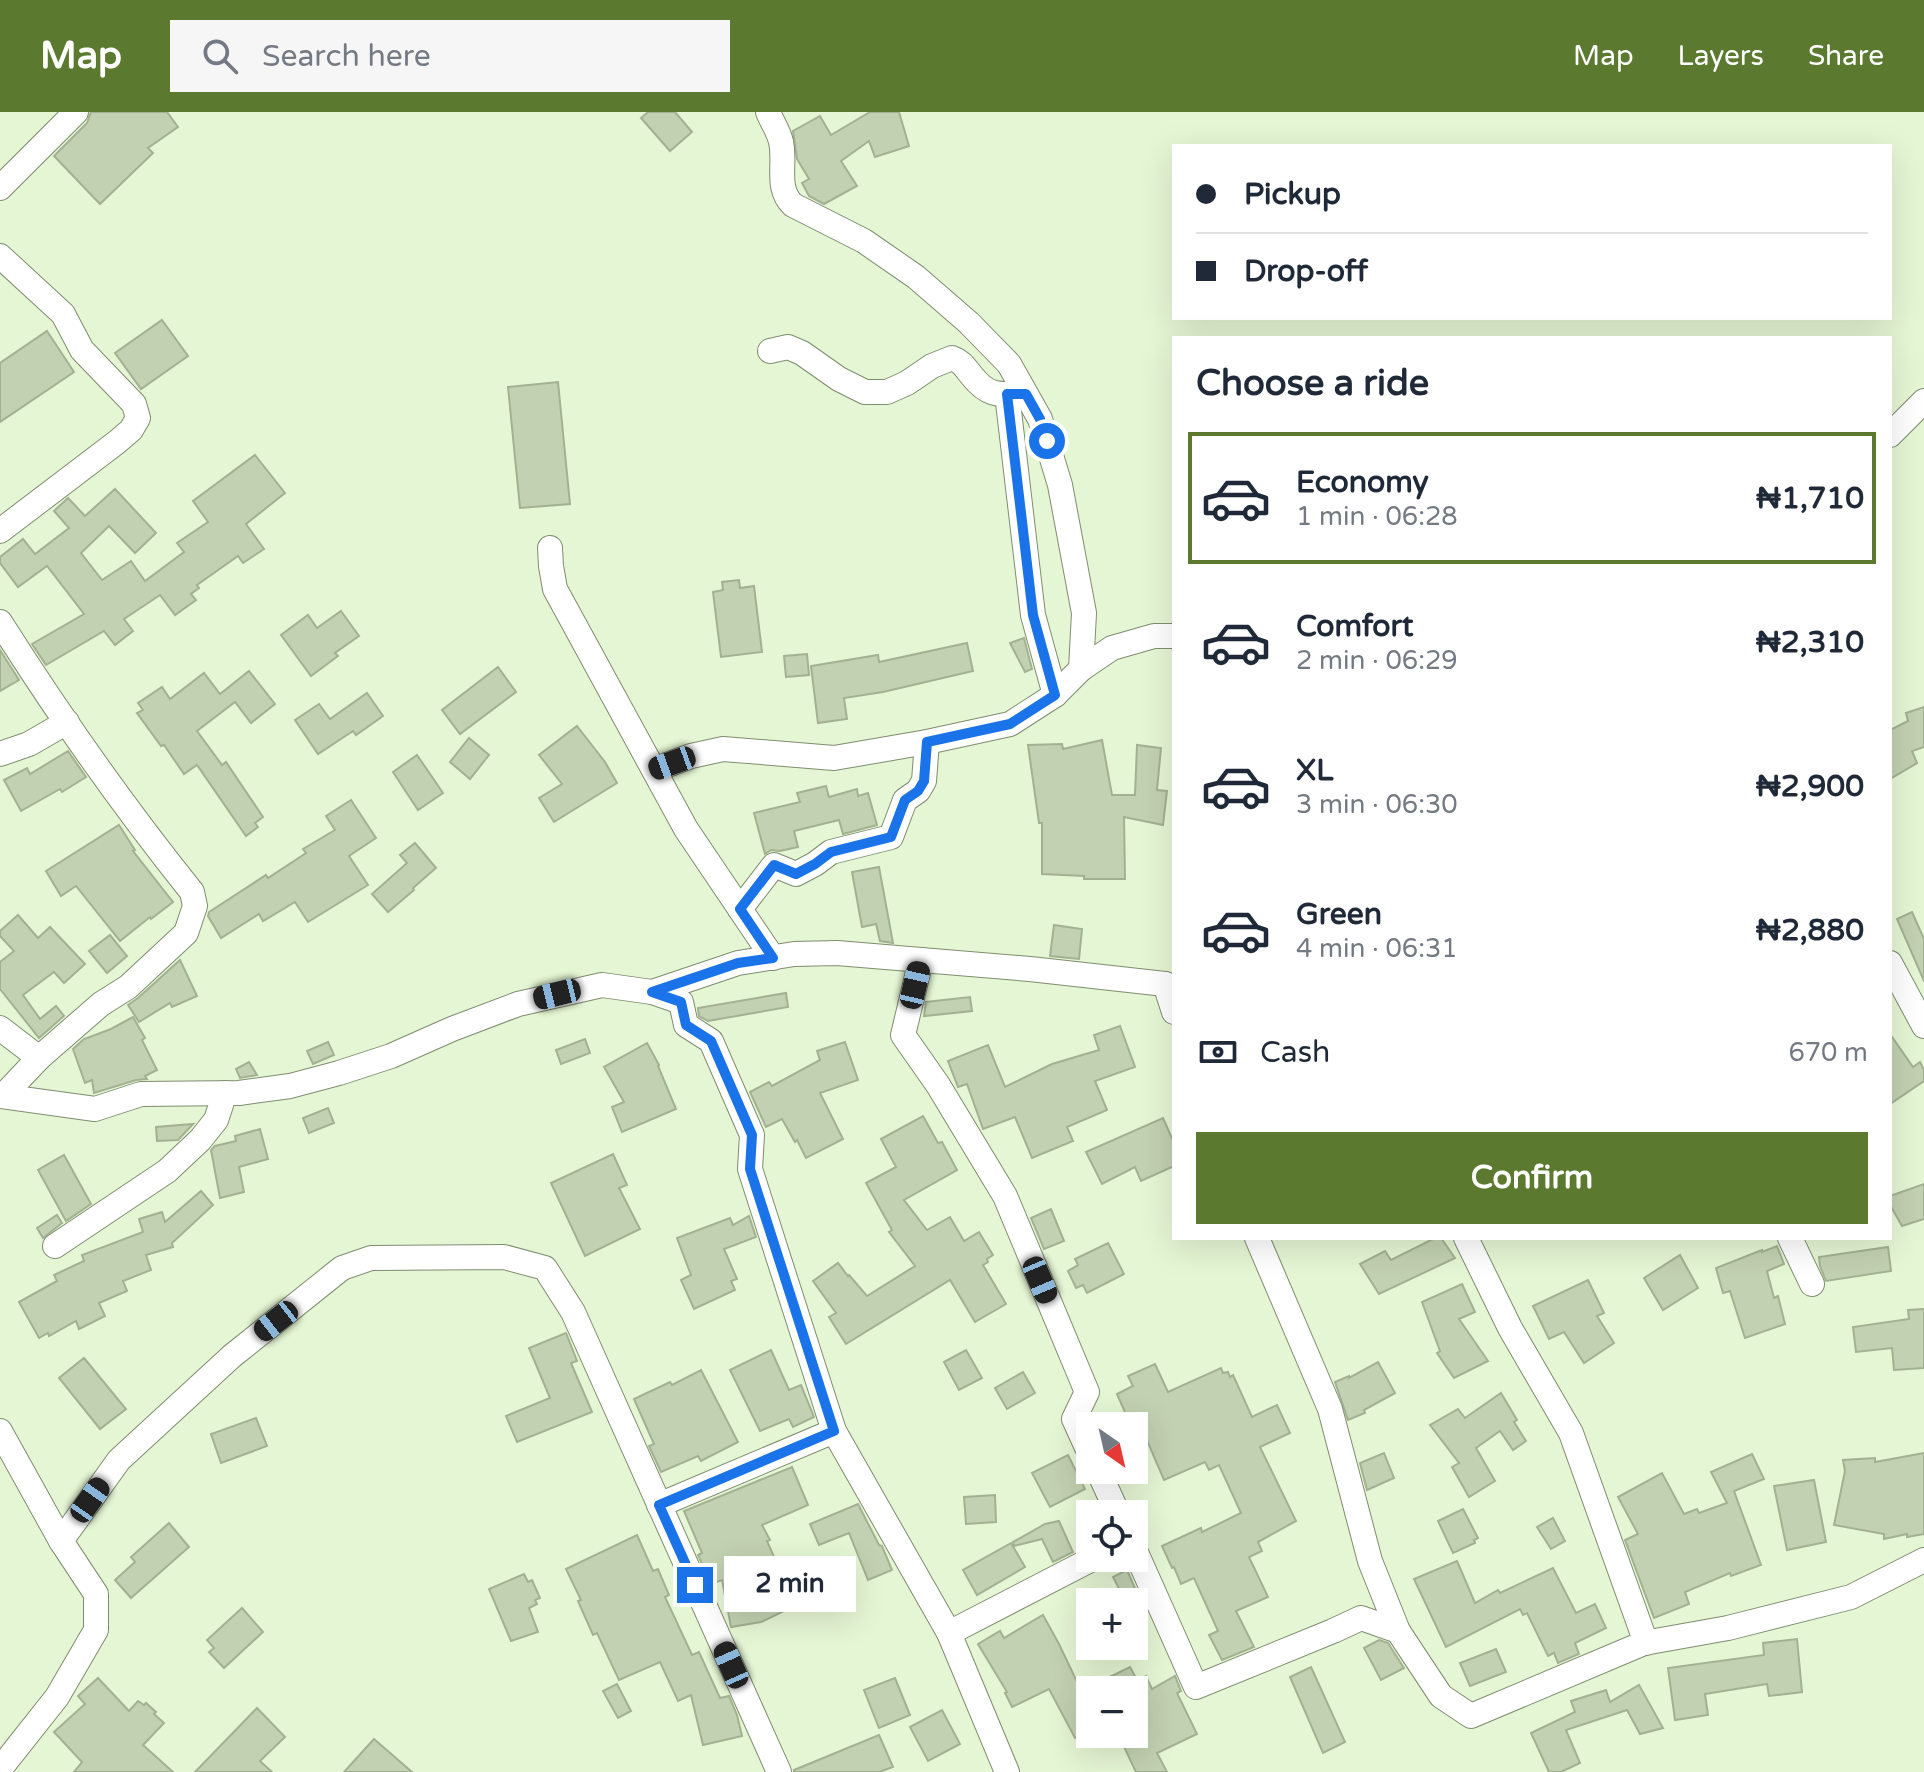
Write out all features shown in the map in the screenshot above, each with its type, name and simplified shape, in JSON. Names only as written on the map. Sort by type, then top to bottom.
[{"type":"street","points":[[0,188],[76,112]]},
{"type":"street","points":[[768,112],[781,143],[782,182],[786,198],[793,205],[864,241],[916,277],[969,323],[1009,364],[1017,394],[1033,615],[1055,695]]},
{"type":"street","points":[[0,256],[63,314],[82,350],[134,404],[138,418],[131,430],[117,442],[0,531]]},
{"type":"street","points":[[770,351],[788,347],[802,353],[839,379],[865,392],[887,392],[952,358],[962,362],[986,390],[998,395],[1017,394]]},
{"type":"street","points":[[1017,394],[1040,419],[1060,485],[1084,613],[1081,669]]},
{"type":"street","points":[[1892,433],[1924,401]]},
{"type":"street","points":[[550,548],[555,589],[686,829],[773,958]]},
{"type":"street","points":[[0,622],[111,785],[192,892],[195,906],[186,933],[164,956],[128,987],[101,1004],[39,1058],[2,1096]]},
{"type":"street","points":[[654,770],[691,756],[723,749],[834,758],[1010,724],[1055,695],[1081,669],[1112,648],[1154,636],[1172,636]]},
{"type":"street","points":[[0,754],[29,744],[67,722]]},
{"type":"street","points":[[740,909],[774,865],[796,874],[831,852],[891,837],[905,800],[918,791],[924,781],[927,742]]},
{"type":"street","points":[[652,992],[738,963],[794,954],[837,953],[1030,969],[1169,986]]},
{"type":"street","points":[[921,960],[903,1035],[938,1085],[1005,1196],[1087,1392],[1077,1412]]},
{"type":"street","points":[[1892,967],[1924,1026]]},
{"type":"street","points":[[2,1096],[95,1109],[141,1094],[225,1093],[290,1086],[391,1056],[518,1004],[557,994],[602,985],[652,992],[681,1002],[686,1025],[711,1041],[752,1135],[750,1169],[834,1431],[949,1633],[1007,1772]]},
{"type":"street","points":[[0,1028],[39,1058]]},
{"type":"street","points":[[55,1246],[167,1171],[216,1120],[225,1093]]},
{"type":"street","points":[[1258,1240],[1330,1409],[1370,1561],[1398,1631],[1441,1696],[1471,1716],[1646,1643],[1728,1628],[1851,1597],[1924,1560]]},
{"type":"street","points":[[1467,1240],[1510,1328],[1571,1433],[1646,1643]]},
{"type":"street","points":[[1791,1240],[1812,1284]]},
{"type":"street","points":[[61,1541],[119,1460],[232,1356],[342,1268],[371,1258],[504,1257],[545,1268],[573,1312],[779,1772]]},
{"type":"street","points":[[0,1431],[61,1541],[96,1594],[96,1630],[57,1697],[0,1769]]},
{"type":"street","points":[[659,1505],[834,1431]]},
{"type":"street","points":[[949,1633],[1076,1567]]},
{"type":"street","points":[[1145,1572],[1196,1687],[1361,1618],[1398,1631]]},
{"type":"building","points":[[91,112],[167,112],[178,127],[148,148],[153,153],[100,204],[54,156],[87,123]]},
{"type":"building","points":[[648,112],[675,112],[692,132],[670,151],[641,118]]},
{"type":"building","points":[[870,112],[899,112],[909,146],[875,157],[869,141],[841,161],[857,186],[824,204],[809,196],[802,183],[809,179],[797,159],[793,131],[820,116],[831,135]]},
{"type":"building","points":[[162,320],[188,356],[141,389],[115,353]]},
{"type":"building","points":[[47,331],[74,372],[0,422],[0,363]]},
{"type":"building","points":[[558,382],[570,504],[520,508],[508,387]]},
{"type":"building","points":[[255,455],[285,493],[246,524],[264,549],[243,563],[238,556],[197,585],[199,588],[191,594],[196,600],[175,615],[160,595],[124,619],[133,631],[115,645],[104,631],[46,665],[32,644],[84,614],[47,566],[18,587],[0,563],[0,557],[23,539],[35,554],[69,528],[54,511],[68,498],[85,516],[115,489],[156,533],[135,553],[109,526],[81,553],[102,580],[131,561],[145,581],[184,552],[177,543],[208,522],[193,501]]},
{"type":"building","points":[[739,580],[740,588],[754,586],[762,652],[721,657],[713,592],[723,590],[722,582]]},
{"type":"building","points":[[341,611],[359,636],[311,676],[281,635],[308,615],[317,628]]},
{"type":"building","points":[[1024,638],[1032,669],[1025,672],[1010,643]]},
{"type":"building","points":[[967,643],[973,671],[844,698],[847,719],[818,723],[811,666],[878,655],[879,662]]},
{"type":"building","points":[[0,650],[19,680],[0,691]]},
{"type":"building","points":[[807,654],[809,675],[786,677],[784,656]]},
{"type":"building","points":[[498,667],[516,692],[460,734],[442,710]]},
{"type":"building","points":[[249,671],[275,704],[251,723],[235,702],[197,731],[222,765],[226,762],[263,817],[255,823],[258,827],[246,836],[197,765],[184,774],[137,713],[143,710],[138,703],[162,687],[170,699],[204,673],[220,694]]},
{"type":"building","points":[[367,693],[383,716],[356,735],[353,731],[318,754],[295,720],[319,704],[330,719]]},
{"type":"building","points":[[1924,707],[1924,747],[1912,751],[1917,763],[1892,778],[1892,729],[1908,721],[1906,713]]},
{"type":"building","points":[[577,726],[617,783],[554,822],[539,798],[562,784],[539,755]]},
{"type":"building","points":[[469,738],[489,755],[470,779],[450,762]]},
{"type":"building","points":[[1102,740],[1112,795],[1135,795],[1137,745],[1161,748],[1157,790],[1167,791],[1163,825],[1124,817],[1125,879],[1084,879],[1084,876],[1042,874],[1042,823],[1039,823],[1028,745],[1062,744],[1063,749]]},
{"type":"building","points":[[68,751],[86,777],[21,811],[4,780],[27,768],[30,774]]},
{"type":"building","points":[[417,755],[443,793],[418,810],[393,772]]},
{"type":"building","points":[[826,786],[829,797],[857,789],[858,796],[868,793],[877,825],[843,834],[839,820],[794,831],[798,847],[771,850],[765,854],[754,813],[800,802],[797,793]]},
{"type":"building","points":[[351,800],[376,838],[349,856],[368,885],[308,922],[295,902],[263,921],[259,914],[221,938],[208,916],[209,912],[306,853],[303,849],[335,830],[326,816]]},
{"type":"building","points":[[119,825],[133,851],[173,902],[120,941],[76,886],[61,896],[46,871]]},
{"type":"building","points":[[415,843],[436,868],[388,912],[372,894],[407,863],[400,855]]},
{"type":"building","points":[[879,867],[893,943],[880,941],[876,924],[862,927],[852,872]]},
{"type":"building","points":[[1912,912],[1924,939],[1924,981],[1897,919]]},
{"type":"building","points":[[18,915],[38,938],[50,927],[85,964],[64,983],[54,972],[23,995],[40,1019],[56,1006],[64,1016],[39,1038],[0,989],[0,962],[14,951],[0,936],[0,931]]},
{"type":"building","points":[[1054,925],[1082,929],[1079,959],[1050,956]]},
{"type":"building","points":[[110,935],[127,956],[107,973],[89,951]]},
{"type":"building","points":[[180,960],[197,996],[172,1007],[170,1003],[139,1022],[128,1005]]},
{"type":"building","points":[[786,993],[788,1007],[708,1021],[699,1016],[698,1008]]},
{"type":"building","points":[[970,997],[972,1011],[924,1016],[926,1002]]},
{"type":"building","points":[[133,1017],[157,1070],[145,1076],[147,1079],[94,1093],[92,1080],[85,1083],[73,1049],[84,1039]]},
{"type":"building","points":[[1120,1026],[1135,1067],[1095,1081],[1107,1110],[1067,1127],[1073,1141],[1032,1158],[1015,1117],[983,1129],[967,1084],[958,1087],[948,1061],[988,1045],[1005,1087],[1052,1064],[1099,1050],[1094,1035]]},
{"type":"building","points":[[1892,1037],[1913,1067],[1920,1062],[1924,1081],[1892,1103]]},
{"type":"building","points":[[585,1039],[590,1053],[561,1064],[556,1050]]},
{"type":"building","points":[[328,1042],[334,1055],[313,1064],[307,1051]]},
{"type":"building","points":[[845,1042],[858,1080],[820,1093],[843,1139],[806,1158],[782,1119],[766,1127],[750,1092],[769,1082],[772,1086],[820,1060],[817,1051]]},
{"type":"building","points":[[647,1043],[676,1109],[622,1132],[612,1107],[624,1102],[604,1067]]},
{"type":"building","points":[[249,1062],[257,1075],[240,1078],[236,1069]]},
{"type":"building","points":[[328,1108],[334,1123],[309,1133],[303,1118]]},
{"type":"building","points":[[923,1116],[957,1170],[904,1200],[927,1230],[950,1217],[964,1241],[979,1232],[993,1255],[983,1265],[1006,1304],[975,1322],[950,1280],[846,1344],[829,1317],[836,1313],[813,1281],[838,1263],[867,1296],[915,1266],[889,1232],[892,1230],[866,1183],[896,1167],[881,1139]]},
{"type":"building","points":[[1163,1118],[1172,1138],[1172,1167],[1141,1181],[1135,1167],[1102,1184],[1086,1152]]},
{"type":"building","points":[[193,1124],[178,1140],[157,1141],[156,1127]]},
{"type":"building","points":[[260,1129],[268,1159],[239,1167],[244,1192],[220,1198],[211,1150],[215,1146],[236,1141],[235,1136]]},
{"type":"building","points":[[613,1154],[627,1185],[619,1188],[640,1229],[585,1256],[551,1183]]},
{"type":"building","points":[[64,1155],[91,1204],[66,1221],[38,1170]]},
{"type":"building","points":[[1924,1184],[1924,1219],[1902,1226],[1892,1208],[1892,1195]]},
{"type":"building","points":[[201,1191],[213,1205],[172,1243],[173,1247],[146,1255],[151,1270],[123,1281],[127,1291],[99,1303],[105,1316],[79,1329],[76,1321],[39,1338],[19,1302],[57,1281],[54,1275],[84,1261],[82,1255],[143,1232],[139,1219],[162,1212],[165,1222]]},
{"type":"building","points":[[1051,1209],[1064,1241],[1044,1249],[1031,1218]]},
{"type":"building","points":[[57,1215],[62,1223],[43,1238],[37,1228]]},
{"type":"building","points":[[749,1216],[756,1237],[724,1249],[737,1279],[731,1281],[735,1290],[694,1309],[681,1280],[691,1275],[677,1238],[730,1218],[733,1225]]},
{"type":"building","points":[[1431,1240],[1442,1240],[1455,1258],[1379,1294],[1360,1264],[1385,1251],[1391,1260]]},
{"type":"building","points":[[1108,1243],[1124,1274],[1087,1293],[1083,1285],[1076,1288],[1068,1271],[1078,1265],[1075,1259]]},
{"type":"building","points":[[1777,1246],[1784,1264],[1767,1271],[1785,1324],[1745,1338],[1730,1291],[1723,1293],[1716,1268]]},
{"type":"building","points":[[1888,1247],[1891,1271],[1826,1281],[1819,1257]]},
{"type":"building","points":[[1680,1255],[1698,1288],[1663,1310],[1644,1278]]},
{"type":"building","points":[[1588,1280],[1604,1313],[1597,1316],[1614,1343],[1584,1363],[1564,1332],[1549,1339],[1533,1306]]},
{"type":"building","points":[[1462,1284],[1475,1312],[1459,1319],[1488,1361],[1454,1378],[1437,1353],[1440,1351],[1422,1302]]},
{"type":"building","points":[[1924,1309],[1924,1368],[1894,1370],[1892,1348],[1856,1352],[1853,1327],[1909,1319],[1908,1310]]},
{"type":"building","points":[[566,1333],[577,1361],[571,1363],[592,1412],[517,1442],[506,1416],[550,1398],[529,1348]]},
{"type":"building","points":[[771,1350],[789,1390],[801,1385],[814,1417],[793,1427],[789,1419],[760,1431],[730,1370]]},
{"type":"building","points":[[966,1350],[982,1378],[959,1390],[944,1362]]},
{"type":"building","points":[[84,1358],[126,1409],[100,1429],[59,1378]]},
{"type":"building","points":[[1378,1362],[1395,1393],[1348,1420],[1335,1382]]},
{"type":"building","points":[[1155,1364],[1168,1392],[1221,1368],[1223,1373],[1228,1372],[1230,1377],[1233,1375],[1252,1417],[1277,1405],[1290,1433],[1260,1447],[1296,1521],[1258,1542],[1262,1551],[1249,1557],[1268,1597],[1236,1611],[1254,1647],[1222,1660],[1209,1635],[1218,1631],[1194,1578],[1181,1584],[1162,1546],[1201,1528],[1202,1532],[1241,1513],[1219,1465],[1209,1470],[1205,1462],[1164,1480],[1148,1443],[1148,1412],[1125,1412],[1117,1394],[1133,1386],[1128,1376]]},
{"type":"building","points":[[701,1370],[738,1442],[701,1461],[698,1456],[661,1472],[649,1446],[654,1444],[634,1399]]},
{"type":"building","points":[[1023,1372],[1035,1393],[1007,1409],[995,1388]]},
{"type":"building","points":[[1501,1393],[1526,1441],[1513,1450],[1500,1431],[1476,1448],[1495,1481],[1469,1497],[1452,1467],[1459,1463],[1430,1425],[1458,1409],[1465,1418]]},
{"type":"building","points":[[256,1418],[267,1446],[221,1463],[211,1434]]},
{"type":"building","points":[[1384,1453],[1394,1478],[1367,1490],[1360,1463]]},
{"type":"building","points":[[1924,1453],[1924,1534],[1884,1539],[1884,1534],[1834,1525],[1845,1471],[1843,1460],[1875,1458],[1875,1462]]},
{"type":"building","points":[[1752,1454],[1764,1479],[1734,1491],[1761,1565],[1731,1576],[1730,1573],[1685,1592],[1689,1604],[1654,1618],[1625,1540],[1638,1534],[1618,1497],[1662,1473],[1684,1514],[1697,1509],[1699,1513],[1727,1503],[1711,1472]]},
{"type":"building","points":[[1068,1455],[1076,1471],[1076,1484],[1082,1484],[1085,1489],[1050,1507],[1032,1473]]},
{"type":"building","points":[[792,1467],[808,1505],[762,1525],[780,1571],[795,1564],[811,1598],[761,1622],[731,1627],[722,1580],[711,1584],[684,1511]]},
{"type":"building","points":[[1814,1480],[1826,1542],[1787,1550],[1774,1486]]},
{"type":"building","points":[[995,1495],[996,1522],[966,1524],[964,1497]]},
{"type":"building","points":[[858,1504],[892,1570],[868,1580],[849,1533],[819,1545],[810,1524]]},
{"type":"building","points":[[1463,1509],[1478,1538],[1474,1540],[1475,1543],[1453,1553],[1438,1521]]},
{"type":"building","points":[[1553,1518],[1565,1541],[1551,1549],[1537,1527]]},
{"type":"building","points":[[1059,1521],[1073,1552],[1053,1562],[1042,1539],[1014,1546],[1013,1542],[1045,1524]]},
{"type":"building","points":[[169,1523],[189,1547],[131,1598],[115,1580],[135,1562],[131,1557]]},
{"type":"building","points":[[637,1535],[653,1571],[658,1569],[669,1595],[665,1597],[692,1655],[699,1652],[720,1698],[729,1696],[742,1736],[703,1745],[691,1695],[678,1701],[660,1662],[619,1680],[597,1633],[593,1635],[566,1569]]},
{"type":"building","points":[[1011,1543],[1025,1567],[977,1595],[963,1570]]},
{"type":"building","points":[[1457,1561],[1475,1603],[1498,1590],[1500,1593],[1553,1568],[1576,1613],[1595,1604],[1606,1628],[1575,1643],[1579,1654],[1558,1663],[1554,1653],[1548,1656],[1527,1613],[1523,1615],[1520,1609],[1446,1647],[1414,1579]]},
{"type":"building","points":[[1128,1572],[1135,1588],[1119,1588],[1113,1577]]},
{"type":"building","points":[[524,1574],[528,1582],[532,1580],[540,1598],[535,1600],[537,1604],[529,1608],[538,1632],[511,1641],[489,1589]]},
{"type":"building","points":[[242,1608],[263,1632],[224,1668],[209,1652],[214,1648],[207,1640]]},
{"type":"building","points":[[1043,1615],[1076,1680],[1076,1737],[1049,1689],[1012,1707],[1007,1692],[978,1644],[1000,1631],[1004,1638]]},
{"type":"building","points":[[1797,1639],[1802,1692],[1769,1696],[1767,1684],[1705,1694],[1708,1715],[1675,1720],[1668,1668],[1764,1655],[1763,1643]]},
{"type":"building","points":[[1379,1640],[1388,1643],[1404,1668],[1381,1680],[1364,1648]]},
{"type":"building","points":[[1496,1649],[1506,1672],[1470,1686],[1460,1663]]},
{"type":"building","points":[[1130,1667],[1135,1676],[1112,1676]]},
{"type":"building","points":[[1311,1667],[1345,1742],[1323,1753],[1290,1677]]},
{"type":"building","points":[[1175,1676],[1181,1691],[1177,1693],[1197,1734],[1157,1753],[1167,1772],[1136,1772],[1125,1748],[1148,1748],[1148,1680],[1152,1689]]},
{"type":"building","points":[[98,1678],[129,1711],[138,1701],[144,1705],[146,1703],[156,1712],[154,1714],[164,1723],[143,1745],[173,1772],[74,1772],[82,1762],[54,1732],[85,1704],[78,1696]]},
{"type":"building","points":[[895,1678],[910,1715],[879,1728],[864,1690]]},
{"type":"building","points":[[617,1684],[631,1711],[618,1718],[603,1691]]},
{"type":"building","points":[[1639,1685],[1663,1728],[1640,1734],[1627,1710],[1566,1730],[1580,1763],[1561,1772],[1549,1772],[1531,1733],[1575,1712],[1571,1701],[1606,1690],[1610,1702]]},
{"type":"building","points":[[257,1708],[285,1737],[260,1761],[272,1772],[195,1772]]},
{"type":"building","points":[[942,1710],[960,1744],[928,1761],[910,1727]]},
{"type":"building","points":[[879,1735],[893,1767],[879,1772],[794,1772],[794,1770]]},
{"type":"building","points":[[374,1739],[412,1772],[344,1772]]},
{"type":"route","points":[[695,1585],[659,1505],[834,1431],[750,1169],[752,1135],[711,1041],[686,1025],[681,1002],[652,992],[738,963],[773,958],[740,909],[774,865],[796,874],[831,852],[891,837],[905,800],[918,791],[924,781],[927,742],[1010,724],[1055,695],[1033,615],[1007,394],[1026,394],[1040,419],[1047,441]]}]
